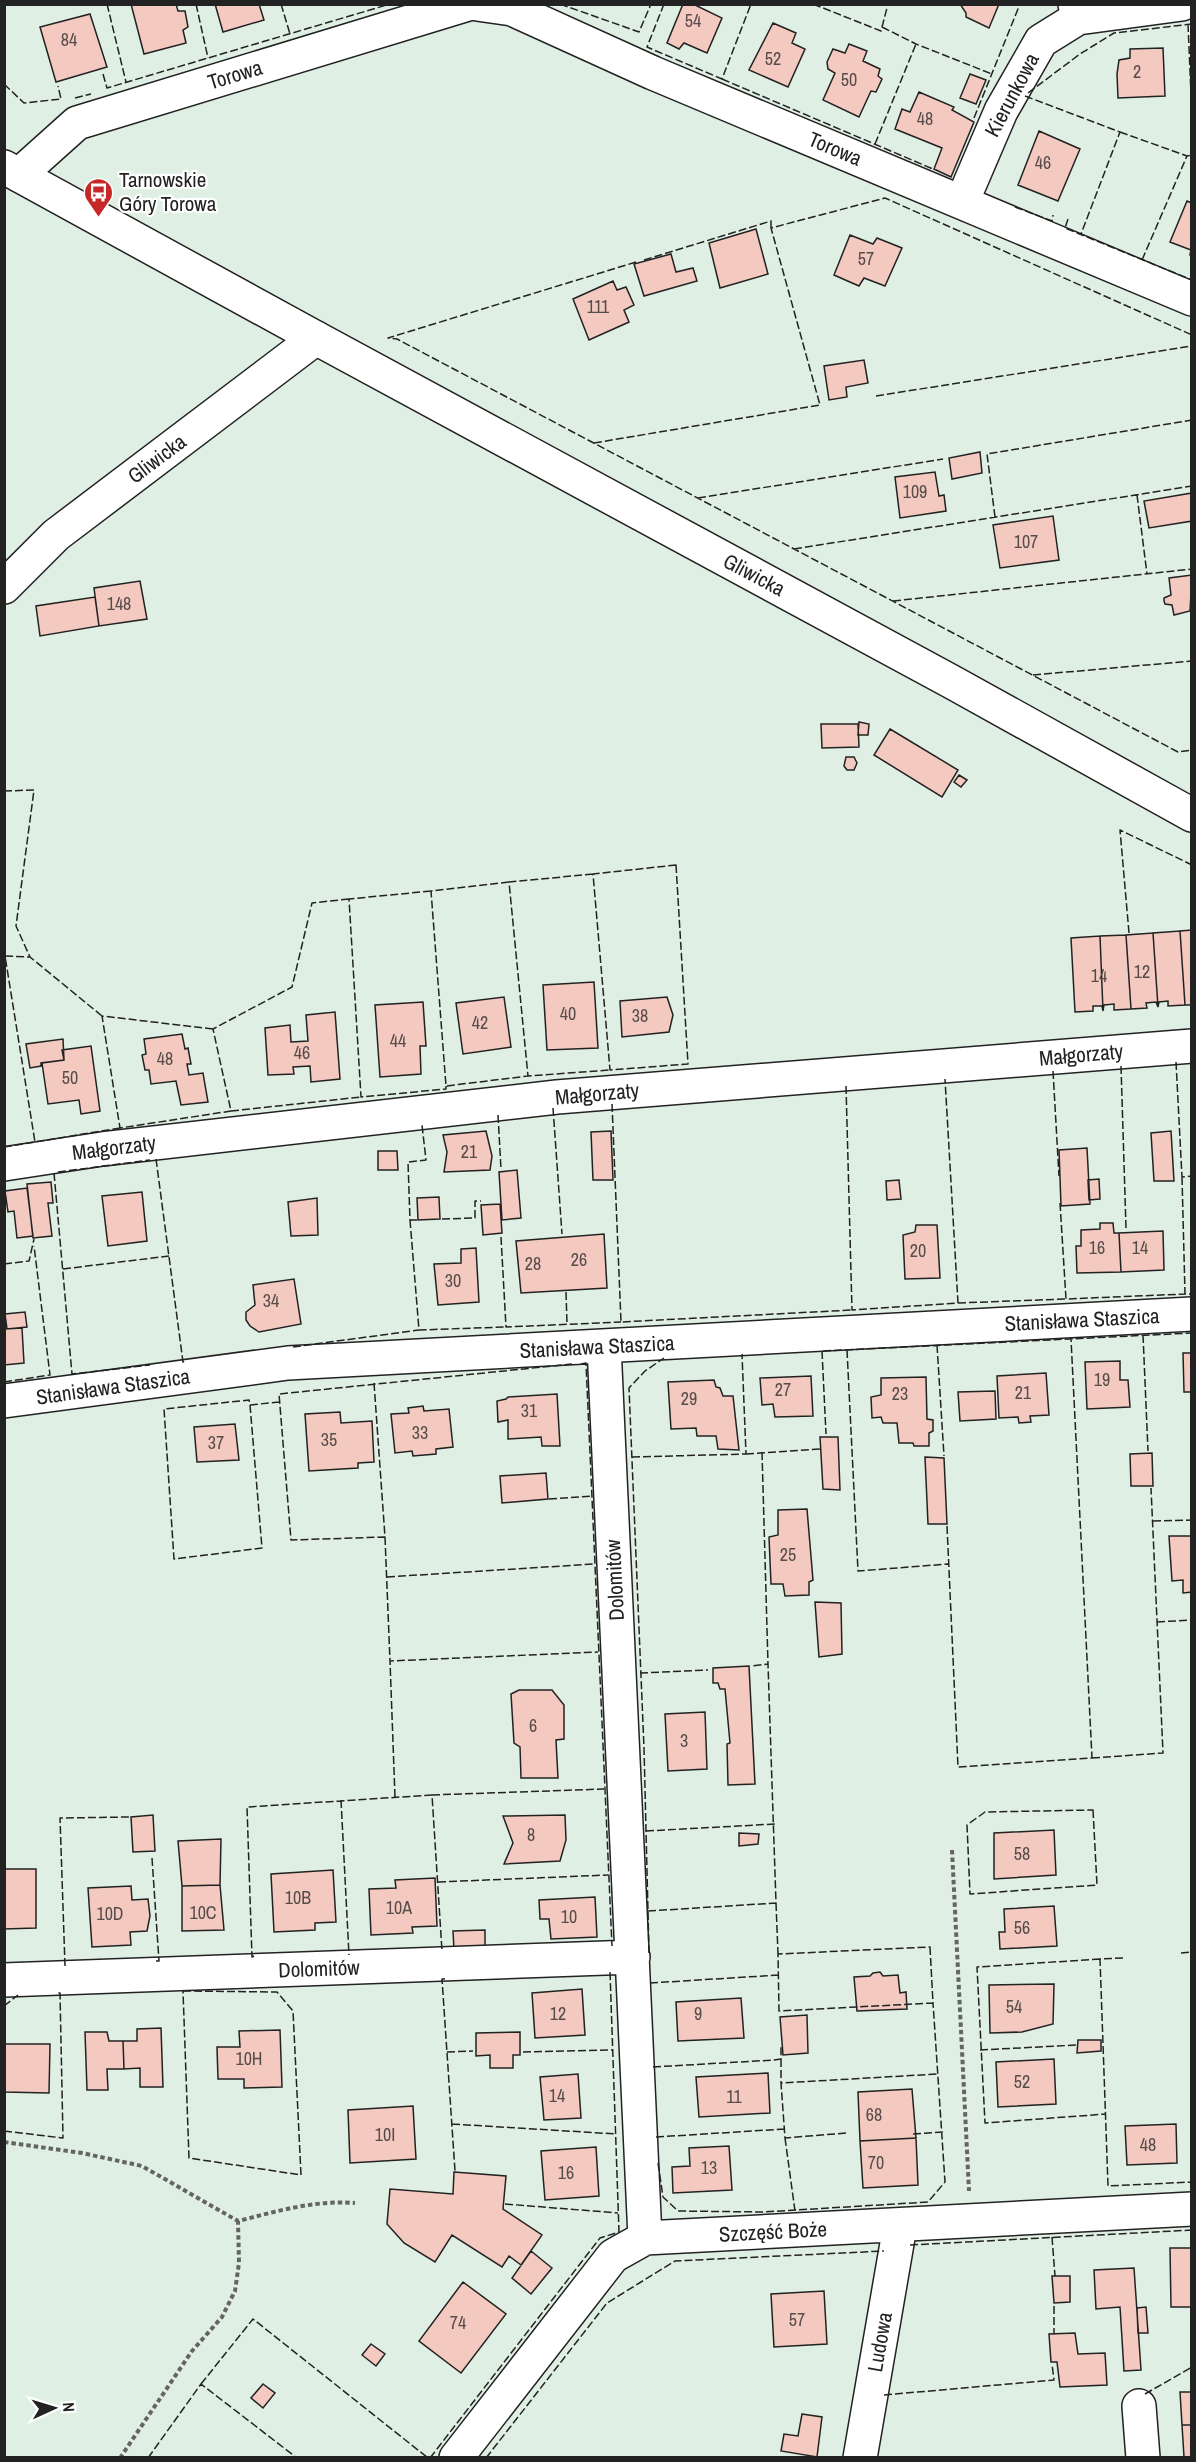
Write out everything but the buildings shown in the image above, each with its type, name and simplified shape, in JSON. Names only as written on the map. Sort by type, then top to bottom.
[{"type":"street","name":"Torowa","points":[[12,171],[77,123],[468,4]]},
{"type":"street","name":"Torowa","points":[[477,4],[512,9],[652,73],[1191,299]]},
{"type":"street","points":[[1077,11],[1182,4]]},
{"type":"street","name":"Kierunkowa","points":[[962,202],[1001,111],[1041,41],[1077,11]]},
{"type":"street","name":"Gliwicka","points":[[12,171],[942,676],[1191,814]]},
{"type":"street","name":"Gliwicka","points":[[4,587],[56,535],[316,338]]},
{"type":"street","name":"Małgorzaty","points":[[4,1164],[102,1149],[557,1097],[1191,1046]]},
{"type":"street","name":"Stanisława Staszica","points":[[4,1401],[288,1364],[1191,1314]]},
{"type":"street","name":"Dolomitów","points":[[604,1346],[645,2238]]},
{"type":"street","name":"Dolomitów","points":[[4,1980],[633,1957]]},
{"type":"street","name":"Szczęść Boże","points":[[456,2457],[613,2256],[645,2238],[1191,2210]]},
{"type":"street","name":"Ludowa","points":[[860,2457],[900,2226]]},
{"type":"street","points":[[1139,2406],[1143,2457]]},
{"type":"path","points":[[952,1850],[970,2222]]},
{"type":"path","points":[[4,2142],[82,2153],[142,2166],[238,2221],[303,2204],[330,2201],[355,2203]]},
{"type":"path","points":[[120,2457],[192,2351],[222,2318],[235,2291],[239,2262],[238,2221]]},
{"type":"green space","points":[[5,5],[1191,5],[1191,2457],[5,2457]]},
{"type":"fence","points":[[107,4],[126,82]]},
{"type":"fence","points":[[196,4],[208,58]]},
{"type":"fence","points":[[281,4],[290,34]]},
{"type":"fence","points":[[103,74],[107,88],[390,4]]},
{"type":"fence","points":[[560,4],[639,32],[651,4]]},
{"type":"fence","points":[[664,4],[647,47],[722,79],[751,4]]},
{"type":"fence","points":[[813,4],[881,31],[888,4]]},
{"type":"fence","points":[[974,118],[1020,4]]},
{"type":"fence","points":[[1188,24],[1192,117]]},
{"type":"fence","points":[[1028,93],[1080,54],[1114,33],[1192,24]]},
{"type":"fence","points":[[882,27],[916,44],[992,74]]},
{"type":"fence","points":[[875,144],[916,44]]},
{"type":"fence","points":[[722,79],[933,169]]},
{"type":"fence","points":[[4,84],[24,103],[61,99],[58,86]]},
{"type":"fence","points":[[75,98],[91,94]]},
{"type":"fence","points":[[1025,96],[1120,132],[1081,234]]},
{"type":"fence","points":[[1120,132],[1187,156],[1192,155]]},
{"type":"fence","points":[[1142,260],[1187,156]]},
{"type":"fence","points":[[594,443],[820,405],[771,228],[885,198],[1192,335]]},
{"type":"fence","points":[[1015,207],[1052,221],[1053,215]]},
{"type":"fence","points":[[1068,219],[1065,228],[1192,280]]},
{"type":"fence","points":[[644,260],[771,221],[771,228]]},
{"type":"fence","points":[[636,262],[388,338],[397,339],[1178,752],[1192,750]]},
{"type":"fence","points":[[876,396],[1192,346]]},
{"type":"fence","points":[[995,517],[987,454],[1192,420]]},
{"type":"fence","points":[[698,498],[943,459]]},
{"type":"fence","points":[[794,549],[1192,486]]},
{"type":"fence","points":[[1137,495],[1147,574]]},
{"type":"fence","points":[[893,601],[1192,569]]},
{"type":"fence","points":[[1033,675],[1192,661]]},
{"type":"fence","points":[[4,791],[34,790],[16,926],[30,957]]},
{"type":"fence","points":[[1129,933],[1120,830],[1192,865]]},
{"type":"fence","points":[[676,865],[688,1064],[610,1070],[593,874],[676,865]]},
{"type":"fence","points":[[593,874],[509,882],[528,1076],[610,1070]]},
{"type":"fence","points":[[509,882],[431,891],[446,1086],[528,1076]]},
{"type":"fence","points":[[431,891],[349,899],[361,1097],[446,1089],[446,1086]]},
{"type":"fence","points":[[349,899],[312,903],[292,987],[213,1029],[231,1111],[361,1097]]},
{"type":"fence","points":[[102,1016],[30,957],[5,956],[35,1142],[120,1128]]},
{"type":"fence","points":[[213,1029],[102,1016],[120,1128],[231,1111]]},
{"type":"fence","points":[[1176,1062],[1182,1177],[1192,1176]]},
{"type":"fence","points":[[1121,1066],[1126,1228]]},
{"type":"fence","points":[[1053,1071],[1059,1176]]},
{"type":"fence","points":[[846,1086],[852,1310],[958,1303],[945,1079]]},
{"type":"fence","points":[[612,1104],[621,1322],[852,1310]]},
{"type":"fence","points":[[553,1108],[562,1234]]},
{"type":"fence","points":[[498,1115],[501,1169]]},
{"type":"fence","points":[[417,1220],[410,1220],[408,1162],[426,1160],[422,1125]]},
{"type":"fence","points":[[4,1147],[35,1142]]},
{"type":"fence","points":[[156,1159],[183,1362],[186,1361]]},
{"type":"fence","points":[[58,1172],[150,1160]]},
{"type":"fence","points":[[54,1173],[72,1374],[150,1365]]},
{"type":"fence","points":[[1182,1177],[1185,1294],[1192,1294]]},
{"type":"fence","points":[[442,1219],[475,1218],[475,1201],[481,1201]]},
{"type":"fence","points":[[1060,1203],[1066,1299],[1185,1294]]},
{"type":"fence","points":[[410,1220],[419,1330],[506,1327]]},
{"type":"fence","points":[[501,1237],[506,1327],[621,1322]]},
{"type":"fence","points":[[4,1264],[29,1261],[34,1239]]},
{"type":"fence","points":[[4,1382],[50,1375],[34,1246]]},
{"type":"fence","points":[[63,1269],[169,1256]]},
{"type":"fence","points":[[566,1292],[567,1324]]},
{"type":"fence","points":[[958,1303],[1066,1299]]},
{"type":"fence","points":[[293,1347],[419,1330]]},
{"type":"fence","points":[[823,1351],[1192,1333]]},
{"type":"fence","points":[[1143,1335],[1148,1451]]},
{"type":"fence","points":[[947,1526],[958,1767],[1092,1758],[1071,1339]]},
{"type":"fence","points":[[937,1345],[944,1456]]},
{"type":"fence","points":[[847,1350],[858,1571],[948,1564]]},
{"type":"fence","points":[[822,1351],[826,1434]]},
{"type":"fence","points":[[632,1457],[746,1454],[742,1354]]},
{"type":"fence","points":[[649,1953],[644,1748],[629,1388],[645,1371],[664,1358]]},
{"type":"fence","points":[[581,1364],[586,1363],[612,1946]]},
{"type":"fence","points":[[374,1383],[385,1537],[291,1540],[279,1394],[572,1364]]},
{"type":"fence","points":[[250,1405],[262,1548],[174,1559],[164,1409],[249,1400],[250,1405],[279,1402]]},
{"type":"fence","points":[[746,1454],[821,1449]]},
{"type":"fence","points":[[762,1452],[768,1664]]},
{"type":"fence","points":[[1092,1758],[1163,1753],[1151,1488]]},
{"type":"fence","points":[[549,1499],[592,1496]]},
{"type":"fence","points":[[1153,1521],[1192,1520]]},
{"type":"fence","points":[[385,1537],[390,1661]]},
{"type":"fence","points":[[387,1577],[594,1564]]},
{"type":"fence","points":[[1157,1622],[1192,1620]]},
{"type":"fence","points":[[395,1797],[390,1661],[598,1652]]},
{"type":"fence","points":[[648,1911],[776,1903],[768,1664],[752,1666]]},
{"type":"fence","points":[[640,1673],[708,1670]]},
{"type":"fence","points":[[432,1795],[604,1789]]},
{"type":"fence","points":[[254,1956],[252,1957],[247,1807],[432,1795],[442,1951]]},
{"type":"fence","points":[[341,1800],[349,1955]]},
{"type":"fence","points":[[1093,1810],[1097,1885],[970,1894],[967,1825],[985,1812],[1093,1810]]},
{"type":"fence","points":[[65,1966],[60,1818],[129,1817]]},
{"type":"fence","points":[[646,1831],[775,1824]]},
{"type":"fence","points":[[152,1858],[159,1961],[156,1961]]},
{"type":"fence","points":[[438,1882],[608,1875]]},
{"type":"fence","points":[[776,1903],[778,1954]]},
{"type":"fence","points":[[930,1947],[933,2003],[779,2011],[778,1954],[930,1947]]},
{"type":"fence","points":[[1181,1953],[1192,1952]]},
{"type":"fence","points":[[1123,1958],[1100,1959],[1108,2186],[1192,2182]]},
{"type":"fence","points":[[1100,1959],[977,1967],[985,2123],[1106,2114]]},
{"type":"fence","points":[[430,2458],[600,2238],[619,2232],[610,1972]]},
{"type":"fence","points":[[650,1983],[779,1975],[779,1977]]},
{"type":"fence","points":[[445,1979],[442,1979],[455,2171]]},
{"type":"fence","points":[[183,1991],[277,1992],[293,2011],[301,2175],[189,2158],[183,1991]]},
{"type":"fence","points":[[4,2131],[63,2138],[60,1993],[57,1993]]},
{"type":"fence","points":[[4,2006],[18,1995]]},
{"type":"fence","points":[[658,2163],[663,2197],[678,2211],[763,2212],[928,2202],[945,2182],[933,2003]]},
{"type":"fence","points":[[980,2050],[1077,2045]]},
{"type":"fence","points":[[653,2067],[781,2059],[781,2046]]},
{"type":"fence","points":[[523,2052],[613,2050]]},
{"type":"fence","points":[[447,2052],[473,2051]]},
{"type":"fence","points":[[781,2059],[781,2083]]},
{"type":"fence","points":[[846,2133],[785,2138],[781,2083],[938,2074]]},
{"type":"fence","points":[[452,2124],[616,2134]]},
{"type":"fence","points":[[656,2137],[784,2129]]},
{"type":"fence","points":[[913,2134],[943,2132]]},
{"type":"fence","points":[[785,2138],[795,2211]]},
{"type":"fence","points":[[505,2204],[618,2213]]},
{"type":"fence","points":[[910,2245],[1192,2230]]},
{"type":"fence","points":[[1052,2237],[1055,2276]]},
{"type":"fence","points":[[486,2458],[607,2303],[675,2261],[884,2251]]},
{"type":"fence","points":[[1054,2306],[1054,2333]]},
{"type":"fence","points":[[201,2384],[253,2319],[428,2458]]},
{"type":"fence","points":[[884,2395],[1054,2380],[1052,2364]]},
{"type":"fence","points":[[1145,2394],[1192,2367]]},
{"type":"fence","points":[[148,2458],[201,2384],[297,2458]]},
{"type":"place","name":"Tarnowskie Góry Torowa","points":[[98,218]]}]
